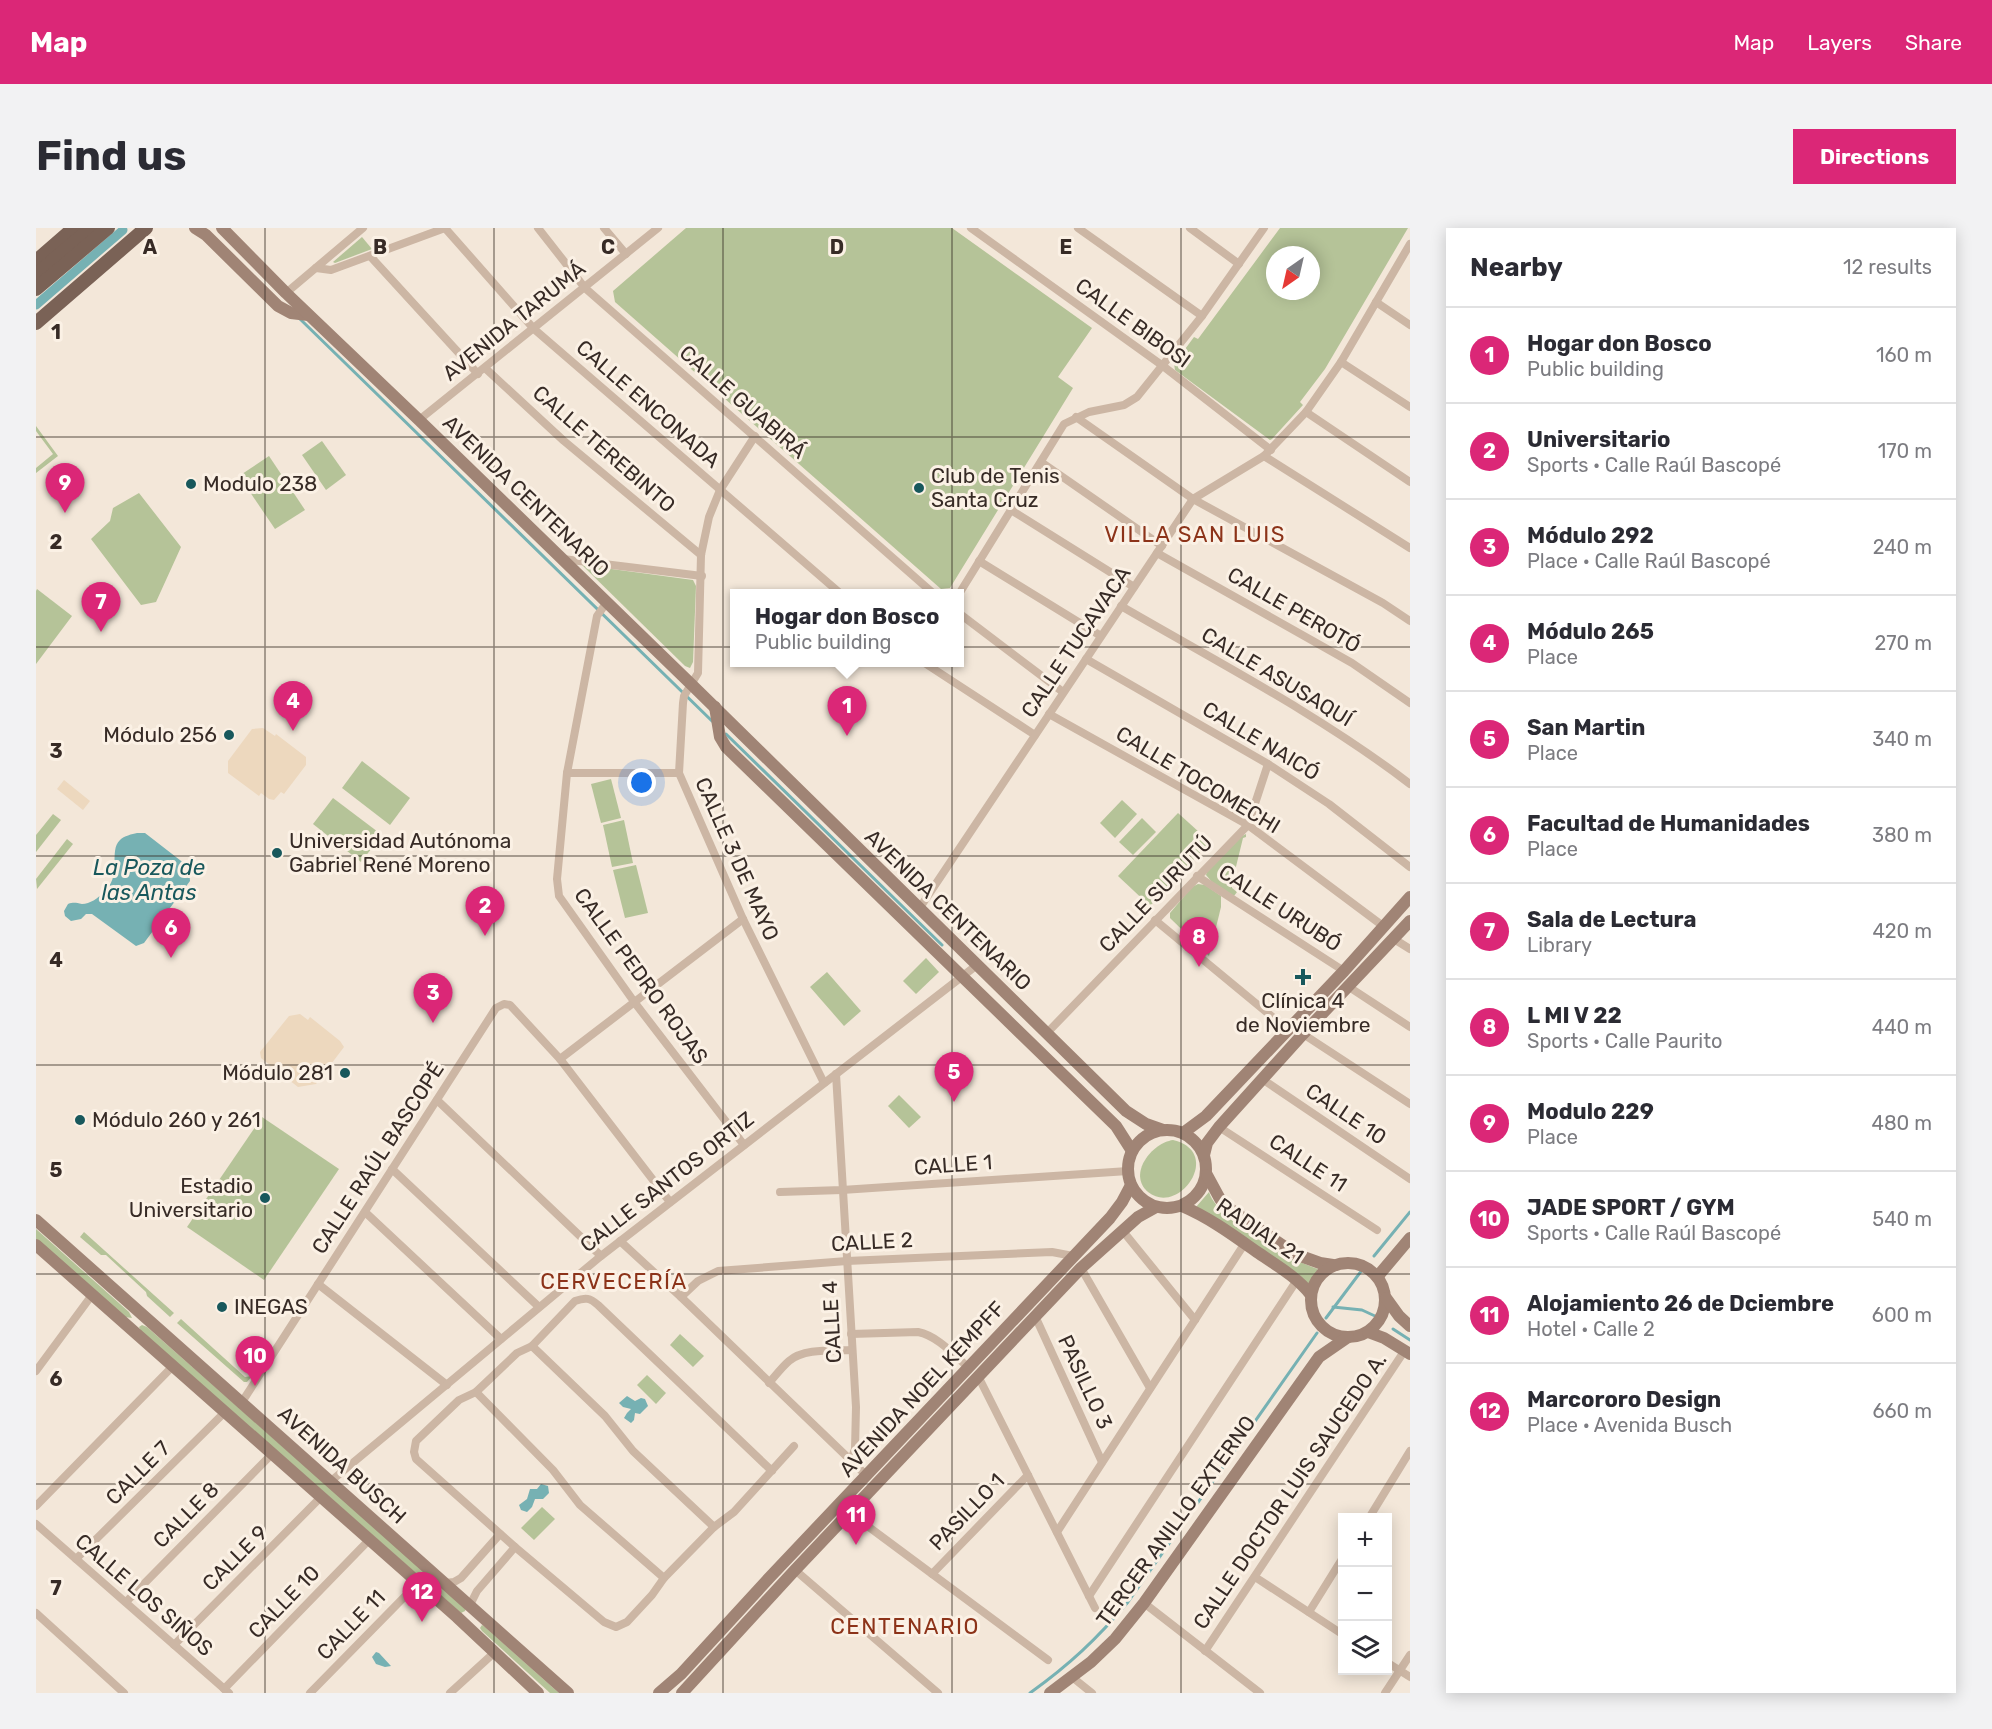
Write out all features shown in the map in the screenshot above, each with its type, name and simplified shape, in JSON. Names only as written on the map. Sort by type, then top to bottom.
[{"type":"main road","points":[[36,261],[74,228]]},
{"type":"main road","points":[[36,275],[91,228]]},
{"type":"main road","points":[[36,289],[108,228]]},
{"type":"main road","points":[[36,323],[146,228]]},
{"type":"main road","name":"AVENIDA CENTENARIO","points":[[195,228],[206,235],[278,306],[300,314]]},
{"type":"main road","name":"AVENIDA CENTENARIO","points":[[222,228],[286,293],[300,314],[419,420],[563,559],[602,609],[688,691],[715,707],[1126,1111],[1146,1125],[1163,1130]]},
{"type":"main road","name":"AVENIDA CENTENARIO","points":[[715,707],[720,737],[726,747],[1116,1126],[1132,1151]]},
{"type":"main road","points":[[1183,1133],[1206,1116],[1344,971],[1410,897]]},
{"type":"main road","points":[[1394,939],[1396,928],[1410,906]]},
{"type":"main road","points":[[1204,1155],[1208,1143],[1219,1127],[1410,921]]},
{"type":"main road","points":[[1354,960],[1363,957],[1382,942],[1394,939]]},
{"type":"main road","points":[[1287,1029],[1305,1023],[1319,1010],[1335,1002]]},
{"type":"main road","points":[[1262,1079],[1265,1068],[1287,1037],[1287,1029]]},
{"type":"main road","points":[[1163,1130],[1183,1133],[1199,1146],[1204,1155],[1207,1175],[1199,1194],[1182,1206],[1169,1209],[1155,1207],[1137,1195],[1131,1185],[1128,1171],[1132,1151],[1140,1140],[1150,1133],[1163,1130]]},
{"type":"main road","name":"RADIAL 21","points":[[1207,1175],[1220,1199],[1230,1209],[1295,1254],[1333,1265]]},
{"type":"main road","name":"AVENIDA NOEL KEMPFF","points":[[659,1693],[681,1674],[865,1478],[980,1366],[1009,1333],[1012,1322],[1110,1218],[1131,1185]]},
{"type":"main road","name":"RADIAL 21","points":[[1182,1206],[1212,1221],[1245,1243],[1297,1280],[1311,1295]]},
{"type":"main road","name":"AVENIDA NOEL KEMPFF","points":[[682,1693],[919,1440],[974,1372],[1035,1317],[1081,1268],[1122,1230],[1155,1207]]},
{"type":"main road","name":"AVENIDA BUSCH","points":[[36,1220],[568,1693]]},
{"type":"main road","points":[[1378,1276],[1406,1251],[1410,1238]]},
{"type":"main road","name":"AVENIDA BUSCH","points":[[36,1245],[457,1617],[538,1693]]},
{"type":"main road","points":[[1347,1262],[1362,1265],[1378,1276],[1386,1298],[1384,1312],[1378,1323],[1368,1332],[1348,1337],[1337,1336],[1324,1328],[1314,1316],[1311,1295],[1318,1277],[1333,1265],[1347,1262]]},
{"type":"main road","points":[[1386,1298],[1399,1316],[1410,1326]]},
{"type":"main road","points":[[132,1330],[145,1315]]},
{"type":"main road","name":"TERCER ANILLO EXTERNO","points":[[1050,1693],[1115,1639],[1144,1603],[1319,1357],[1324,1328]]},
{"type":"main road","points":[[1368,1332],[1384,1338],[1407,1352]]},
{"type":"main road","name":"TERCER ANILLO EXTERNO","points":[[1319,1357],[1348,1337]]},
{"type":"main road","points":[[850,1512],[846,1506],[847,1501],[865,1478]]},
{"type":"main road","points":[[809,1556],[823,1536],[824,1529],[821,1524]]},
{"type":"main road","points":[[457,1617],[467,1613],[470,1605]]},
{"type":"main road","points":[[475,1634],[476,1622],[486,1620]]},
{"type":"street","points":[[286,293],[363,228]]},
{"type":"street","points":[[316,268],[331,270],[445,228]]},
{"type":"street","name":"CALLE ENCONADA","points":[[445,228],[534,329],[835,589]]},
{"type":"street","name":"CALLE GUABIRÁ","points":[[538,228],[585,288],[928,589]]},
{"type":"street","points":[[604,228],[626,254]]},
{"type":"street","name":"AVENIDA TARUMÁ","points":[[419,420],[658,228]]},
{"type":"street","name":"CALLE BIBOSI","points":[[971,228],[1163,366],[1267,453],[1410,548]]},
{"type":"street","points":[[1078,228],[1202,316]]},
{"type":"street","points":[[1190,228],[1239,264]]},
{"type":"street","points":[[961,589],[1064,424],[1089,412],[1124,405],[1137,397],[1202,316],[1264,228]]},
{"type":"street","name":"CALLE TUCAVACA","points":[[920,909],[1193,499],[1267,453],[1306,412],[1341,362],[1410,246]]},
{"type":"street","name":"CALLE TEREBINTO","points":[[370,256],[482,371],[701,555]]},
{"type":"street","points":[[1376,302],[1410,325]]},
{"type":"street","points":[[1341,362],[1410,407]]},
{"type":"street","points":[[1306,412],[1410,482]]},
{"type":"street","points":[[1076,417],[1193,499],[1383,603],[1410,621]]},
{"type":"street","name":"CALLE 3 DE MAYO","points":[[755,436],[720,490],[709,518],[701,555],[698,673],[688,691],[679,773],[743,920],[824,1083]]},
{"type":"street","name":"CALLE PEROTÓ","points":[[1041,462],[1160,549],[1352,663],[1410,703]]},
{"type":"street","points":[[1011,510],[1134,587]]},
{"type":"street","points":[[563,559],[702,576]]},
{"type":"street","points":[[979,561],[1101,636]]},
{"type":"street","name":"CALLE ASUSAQUÍ","points":[[1121,606],[1319,721],[1372,754],[1410,784]]},
{"type":"street","name":"CALLE PEDRO ROJAS","points":[[602,609],[567,773],[557,879],[559,896],[635,1003],[744,1145]]},
{"type":"street","points":[[964,617],[1063,692]]},
{"type":"street","name":"CALLE NAICÓ","points":[[1086,658],[1268,764],[1329,804],[1410,867]]},
{"type":"street","points":[[929,667],[1035,735]]},
{"type":"street","name":"CALLE TOCOMECHI","points":[[1049,714],[1248,825],[1383,926]]},
{"type":"street","name":"CALLE SURUTÚ","points":[[1046,1034],[1248,825],[1268,764]]},
{"type":"street","points":[[567,773],[679,773]]},
{"type":"street","name":"CALLE URUBÓ","points":[[1197,876],[1344,971]]},
{"type":"street","points":[[670,1202],[560,1059],[743,920]]},
{"type":"street","points":[[1155,920],[1287,1029]]},
{"type":"street","points":[[1394,939],[1410,950]]},
{"type":"street","name":"CALLE SANTOS ORTIZ","points":[[331,1481],[601,1256],[977,965]]},
{"type":"street","points":[[1349,987],[1410,1027]]},
{"type":"street","name":"CALLE RAÚL BASCOPÉ","points":[[242,1402],[496,1008],[504,1004],[510,1005],[560,1059]]},
{"type":"street","points":[[1303,1034],[1410,1104]]},
{"type":"street","name":"CALLE 4","points":[[836,1074],[856,1407],[855,1449],[851,1460]]},
{"type":"street","name":"CALLE 10","points":[[1262,1079],[1410,1179]]},
{"type":"street","points":[[437,1100],[601,1256]]},
{"type":"street","name":"CALLE 11","points":[[1219,1127],[1377,1230]]},
{"type":"street","points":[[392,1169],[539,1306]]},
{"type":"street","name":"CALLE 1","points":[[780,1192],[1128,1171]]},
{"type":"street","points":[[365,1212],[501,1339]]},
{"type":"street","points":[[1122,1230],[1195,1320]]},
{"type":"street","points":[[620,1241],[851,1460],[865,1478]]},
{"type":"street","points":[[1057,1532],[1245,1243]]},
{"type":"street","name":"CALLE 2","points":[[681,1297],[698,1281],[718,1271],[847,1261],[1052,1252],[1073,1256]]},
{"type":"street","points":[[1081,1268],[1150,1388]]},
{"type":"street","points":[[1089,1596],[1297,1280]]},
{"type":"street","points":[[318,1284],[447,1385]]},
{"type":"street","points":[[36,1371],[92,1295]]},
{"type":"street","points":[[772,1471],[590,1299],[583,1298],[575,1301],[532,1346],[517,1353],[476,1392],[459,1400],[416,1441],[414,1452],[416,1459],[515,1547],[610,1626],[616,1627],[627,1622],[664,1578],[714,1527],[734,1512],[772,1471],[794,1446]]},
{"type":"street","name":"PASILLO 3","points":[[1035,1317],[1102,1462]]},
{"type":"street","points":[[851,1334],[918,1332],[926,1334],[974,1372],[1095,1608]]},
{"type":"street","points":[[532,1346],[605,1416],[633,1451],[714,1527]]},
{"type":"street","points":[[769,1383],[791,1360],[798,1356],[806,1353],[852,1350]]},
{"type":"street","name":"CALLE DOCTOR LUIS SAUCEDO A.","points":[[1205,1651],[1407,1352]]},
{"type":"street","points":[[36,1506],[173,1366]]},
{"type":"street","points":[[476,1392],[553,1470],[580,1505],[664,1578]]},
{"type":"street","name":"CALLE 7","points":[[76,1559],[225,1412]]},
{"type":"street","points":[[1372,1513],[1410,1451]]},
{"type":"street","name":"CALLE 8","points":[[126,1602],[272,1454]]},
{"type":"street","name":"PASILLO 1","points":[[932,1574],[1028,1475]]},
{"type":"street","name":"CALLE 9","points":[[174,1645],[321,1497]]},
{"type":"street","points":[[850,1512],[1048,1660]]},
{"type":"street","name":"CALLE LOS SIÑOS","points":[[36,1524],[227,1691]]},
{"type":"street","points":[[445,1583],[461,1578],[500,1534]]},
{"type":"street","name":"CALLE 10","points":[[227,1691],[369,1540]]},
{"type":"street","points":[[470,1605],[477,1591],[515,1547]]},
{"type":"street","points":[[1309,1612],[1338,1565]]},
{"type":"street","points":[[795,1570],[938,1693]]},
{"type":"street","points":[[1255,1577],[1338,1631]]},
{"type":"street","name":"CALLE 11","points":[[310,1693],[418,1583]]},
{"type":"street","points":[[1144,1603],[1260,1693]]},
{"type":"street","points":[[36,1613],[124,1693]]},
{"type":"street","points":[[450,1693],[495,1652]]},
{"type":"street","points":[[1385,1693],[1410,1655]]},
{"type":"street","points":[[1392,1666],[1410,1677]]},
{"type":"street","points":[[1072,1677],[1092,1693]]},
{"type":"green space","name":"Club de Tenis Santa Cruz","points":[[686,228],[952,228],[1092,328],[1058,377],[1073,388],[950,588],[941,589],[615,302],[613,291]]},
{"type":"green space","points":[[1280,228],[1408,228],[1325,369],[1300,402],[1303,405],[1272,439],[1270,440],[1175,370],[1174,364],[1194,337],[1198,339],[1266,247],[1266,300],[1320,300],[1320,246],[1267,246]]},
{"type":"green space","points":[[362,237],[372,249],[333,262]]},
{"type":"green space","points":[[36,426],[58,456],[36,473],[36,468],[53,454],[36,431]]},
{"type":"green space","points":[[322,441],[346,475],[326,490],[302,455]]},
{"type":"green space","points":[[269,456],[305,510],[275,529],[239,476]]},
{"type":"green space","points":[[139,493],[181,547],[156,602],[141,605],[91,539],[110,521],[113,508]]},
{"type":"green space","points":[[582,565],[693,580],[696,586],[693,662],[690,668],[685,666]]},
{"type":"green space","points":[[37,589],[72,616],[36,664],[36,591]]},
{"type":"green space","points":[[362,761],[410,798],[390,825],[342,788]]},
{"type":"green space","points":[[611,779],[621,818],[601,823],[591,784]]},
{"type":"green space","points":[[333,798],[382,835],[361,862],[313,824]]},
{"type":"green space","points":[[1122,800],[1137,814],[1115,838],[1100,823]]},
{"type":"green space","points":[[1178,813],[1210,842],[1150,906],[1118,876]]},
{"type":"green space","points":[[53,814],[61,820],[36,852],[36,835]]},
{"type":"green space","points":[[1142,818],[1156,832],[1133,855],[1119,842]]},
{"type":"green space","points":[[624,820],[633,863],[612,867],[603,825]]},
{"type":"green space","points":[[1246,834],[1232,883],[1232,888],[1237,892],[1234,896],[1212,882],[1206,875],[1223,851]]},
{"type":"green space","points":[[67,839],[73,844],[37,889],[36,879]]},
{"type":"green space","points":[[636,865],[648,913],[625,918],[613,870]]},
{"type":"green space","points":[[1198,884],[1205,885],[1221,896],[1221,907],[1209,956],[1170,918],[1170,913],[1192,887]]},
{"type":"green space","points":[[926,958],[939,972],[916,994],[903,981]]},
{"type":"green space","points":[[827,972],[861,1011],[844,1026],[810,987]]},
{"type":"green space","points":[[899,1095],[921,1117],[909,1128],[888,1106]]},
{"type":"green space","points":[[262,1117],[339,1169],[264,1280],[187,1227]]},
{"type":"green space","points":[[1173,1140],[1188,1147],[1195,1157],[1196,1168],[1191,1180],[1183,1190],[1172,1196],[1160,1197],[1148,1192],[1142,1185],[1141,1168],[1150,1153],[1165,1142]]},
{"type":"green space","points":[[1209,1192],[1215,1203],[1240,1227],[1274,1249],[1318,1269],[1308,1286],[1196,1207]]},
{"type":"green space","points":[[36,1229],[129,1312],[132,1318],[125,1317],[36,1239]]},
{"type":"green space","points":[[84,1232],[174,1313],[170,1317],[106,1255],[101,1255],[80,1237]]},
{"type":"green space","points":[[181,1319],[245,1377],[252,1376],[247,1382],[244,1382],[177,1323]]},
{"type":"green space","points":[[142,1325],[466,1608],[465,1611],[461,1613],[141,1331],[139,1327]]},
{"type":"green space","points":[[680,1334],[704,1356],[693,1367],[670,1345]]},
{"type":"green space","points":[[647,1375],[666,1393],[656,1404],[637,1385]]},
{"type":"green space","points":[[542,1507],[555,1519],[534,1540],[521,1528]]},
{"type":"green space","points":[[482,1625],[559,1693],[550,1693],[482,1631],[480,1628]]},
{"type":"shaded area","points":[[263,728],[275,736],[276,734],[306,757],[306,765],[284,794],[281,792],[274,800],[261,793],[259,796],[228,773],[228,761],[252,729]]},
{"type":"shaded area","points":[[64,780],[90,801],[83,810],[57,789]]},
{"type":"shaded area","points":[[300,1014],[308,1020],[310,1017],[340,1041],[344,1047],[316,1084],[298,1087],[261,1058],[260,1052],[289,1016]]},
{"type":"water","name":"La Poza de las Antas","points":[[145,833],[185,864],[189,869],[190,881],[144,943],[136,946],[92,914],[86,914],[81,919],[71,921],[65,916],[64,911],[68,904],[88,903],[96,899],[109,887],[114,872],[117,845],[124,837]]},
{"type":"water","points":[[627,1396],[635,1401],[645,1399],[648,1406],[640,1414],[635,1413],[631,1423],[624,1418],[631,1409],[619,1403]]},
{"type":"water","points":[[541,1484],[548,1486],[549,1493],[543,1499],[535,1499],[527,1512],[521,1510],[519,1505],[527,1499],[530,1489],[537,1489]]},
{"type":"water","points":[[376,1652],[391,1666],[376,1664],[372,1657]]},
{"type":"waterway","points":[[36,305],[123,230]]},
{"type":"waterway","points":[[299,318],[712,721]]},
{"type":"waterway","points":[[726,734],[942,945]]},
{"type":"waterway","points":[[1374,1256],[1410,1212]]},
{"type":"waterway","points":[[1326,1318],[1362,1270]]},
{"type":"waterway","points":[[1333,1307],[1362,1310],[1375,1316]]},
{"type":"waterway","points":[[1393,1329],[1410,1340]]},
{"type":"waterway","points":[[1030,1693],[1082,1651],[1128,1602],[1317,1333]]},
{"type":"place","name":"Modulo 238","points":[[191,484]]},
{"type":"place","name":"Club de Tenis Santa Cruz","points":[[919,488]]},
{"type":"place","name":"Modulo 229","points":[[65,513]]},
{"type":"place","name":"Sala de Lectura","points":[[101,632]]},
{"type":"place","name":"Módulo 265","points":[[293,731]]},
{"type":"place","name":"Módulo 256","points":[[229,735]]},
{"type":"place","name":"Hogar don Bosco","points":[[847,736]]},
{"type":"place","name":"Universidad Autónoma Gabriel René Moreno","points":[[277,853]]},
{"type":"place","name":"Universitario","points":[[485,936]]},
{"type":"place","name":"Facultad de Humanidades","points":[[171,958]]},
{"type":"place","name":"L MI V 22","points":[[1199,967]]},
{"type":"place","name":"Clínica 4 de Noviembre","points":[[1303,977]]},
{"type":"place","name":"Módulo 292","points":[[433,1023]]},
{"type":"place","name":"Módulo 281","points":[[345,1073]]},
{"type":"place","name":"San Martin","points":[[954,1102]]},
{"type":"place","name":"Módulo 260 y 261","points":[[80,1120]]},
{"type":"place","name":"Estadio Universitario","points":[[265,1198]]},
{"type":"place","name":"INEGAS","points":[[222,1307]]},
{"type":"place","name":"JADE SPORT / GYM","points":[[255,1386]]},
{"type":"place","name":"Alojamiento 26 de Dciembre","points":[[856,1545]]},
{"type":"place","name":"Marcororo Design","points":[[422,1622]]},
{"type":"district","name":"VILLA SAN LUIS","points":[[1195,534]]},
{"type":"district","name":"CERVECERÍA","points":[[614,1281]]},
{"type":"district","name":"CENTENARIO","points":[[905,1626]]}]
